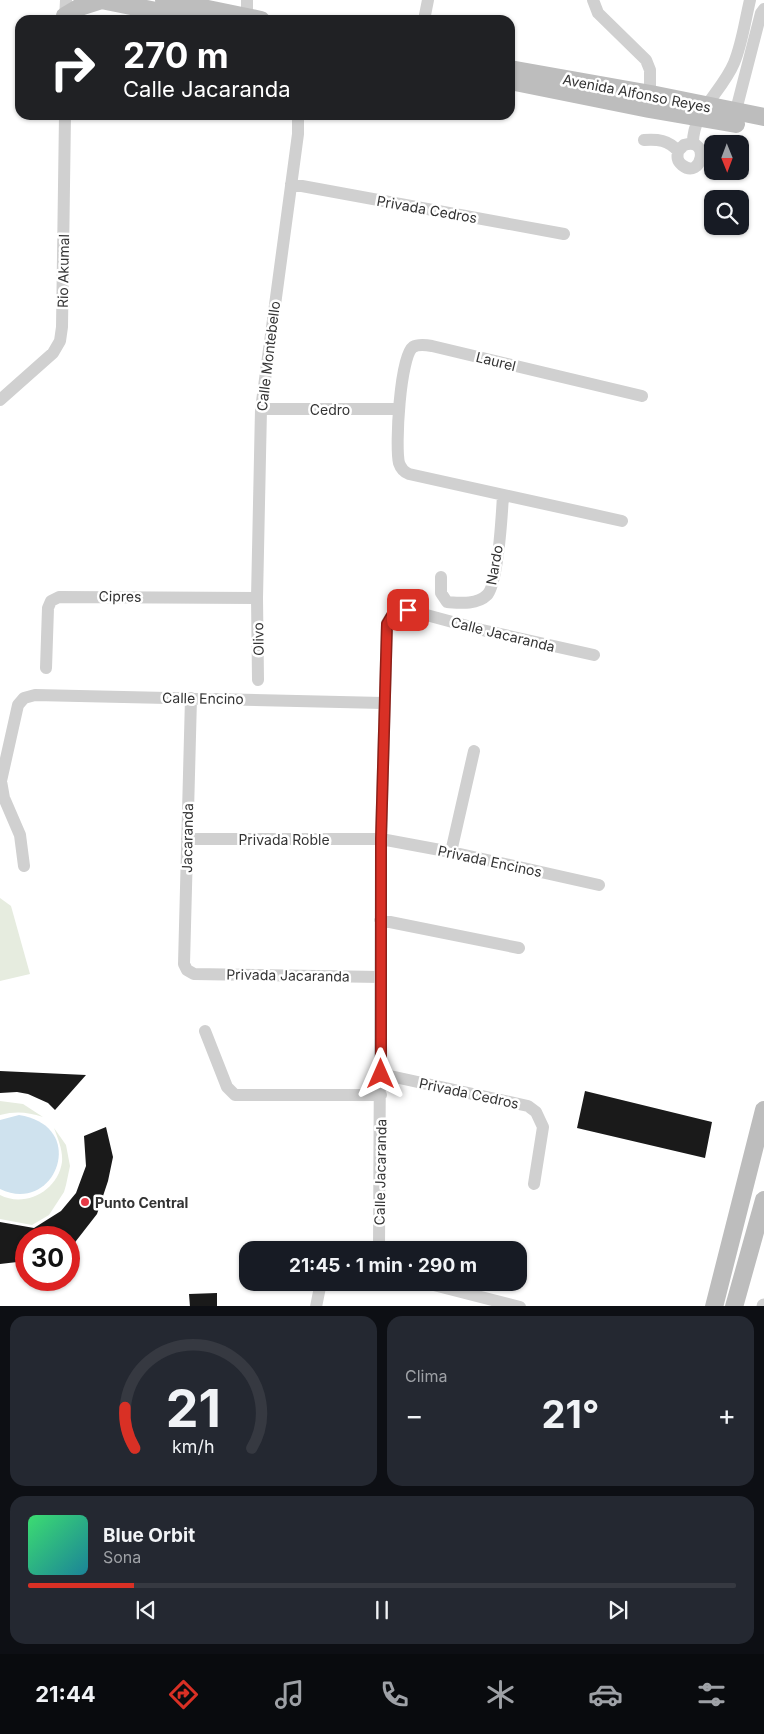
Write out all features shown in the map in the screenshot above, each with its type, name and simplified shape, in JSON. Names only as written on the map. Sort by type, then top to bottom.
[{"type":"main road","points":[[65,12],[101,0],[176,15]]},
{"type":"main road","points":[[164,0],[251,14]]},
{"type":"main road","name":"Avenida Alfonso Reyes","points":[[515,70],[650,102]]},
{"type":"main road","name":"Avenida Alfonso Reyes","points":[[515,82],[650,102],[734,118],[764,128]]},
{"type":"main road","name":"Avenida Alfonso Reyes","points":[[734,118],[764,117]]},
{"type":"main road","points":[[714,1306],[764,1110]]},
{"type":"main road","points":[[734,1306],[764,1200]]},
{"type":"street","points":[[425,15],[428,0]]},
{"type":"street","points":[[593,0],[598,13],[646,60],[650,70],[650,102]]},
{"type":"street","points":[[693,144],[692,131],[728,76],[735,61],[750,0]]},
{"type":"street","points":[[734,118],[760,13],[764,9]]},
{"type":"street","name":"Rio Akumal","points":[[0,400],[53,353],[60,340],[62,327],[65,120]]},
{"type":"street","name":"Calle Montebello","points":[[257,598],[260,408],[298,134],[298,120]]},
{"type":"street","points":[[644,140],[661,140],[672,145],[678,151]]},
{"type":"street","points":[[693,144],[702,153],[701,160],[698,165],[692,168],[685,167],[680,164],[677,158],[678,151],[684,145],[693,144]]},
{"type":"street","name":"Privada Cedros","points":[[290,184],[564,234]]},
{"type":"street","name":"Laurel","points":[[399,409],[404,362],[408,352],[419,345],[457,351],[642,396]]},
{"type":"street","name":"Cedro","points":[[260,408],[399,409]]},
{"type":"street","points":[[399,409],[398,460],[401,469],[409,474],[622,522]]},
{"type":"street","name":"Nardo","points":[[441,577],[441,593],[447,602],[462,604],[478,601],[488,594],[494,576],[503,496]]},
{"type":"street","name":"Cipres","points":[[46,668],[48,608],[51,600],[58,597],[257,598]]},
{"type":"street","name":"Olivo","points":[[257,598],[258,680]]},
{"type":"street","name":"Calle Jacaranda","points":[[379,1241],[381,839],[383,704],[387,624],[394,612],[408,610],[482,630],[594,655]]},
{"type":"street","name":"Calle Encino","points":[[24,866],[20,835],[4,798],[0,781],[13,718],[18,705],[24,698],[35,695],[383,704]]},
{"type":"street","name":"Jacaranda","points":[[191,698],[184,964],[187,970],[194,974]]},
{"type":"street","points":[[451,852],[474,750]]},
{"type":"street","name":"Privada Roble","points":[[187,839],[381,839]]},
{"type":"street","name":"Privada Encinos","points":[[381,839],[451,852],[599,885]]},
{"type":"street","points":[[380,920],[519,948]]},
{"type":"street","name":"Privada Jacaranda","points":[[194,974],[381,977]]},
{"type":"street","points":[[205,1031],[227,1087],[235,1095],[381,1095]]},
{"type":"street","name":"Privada Cedros","points":[[381,1074],[528,1106],[536,1112],[543,1127],[534,1184]]},
{"type":"street","points":[[316,1306],[319,1291]]},
{"type":"street","points":[[459,1291],[520,1306]]},
{"type":"shaded area","points":[[0,898],[11,906],[30,974],[0,981]]},
{"type":"shaded area","points":[[0,1101],[23,1104],[43,1117],[22,1113],[0,1115]]},
{"type":"shaded area","points":[[54,1128],[66,1145],[70,1166],[64,1192],[49,1215],[32,1225],[0,1219],[0,1195],[10,1199],[30,1198],[47,1189],[54,1181],[62,1162],[62,1153]]},
{"type":"water","points":[[19,1115],[41,1122],[54,1135],[59,1150],[57,1166],[49,1180],[36,1190],[20,1194],[0,1189],[0,1120]]},
{"type":"building","points":[[0,1071],[86,1075],[55,1110],[48,1103],[28,1094],[17,1092],[0,1093]]},
{"type":"building","points":[[585,1091],[712,1122],[705,1158],[577,1128]]},
{"type":"building","name":"Punto Central","points":[[106,1127],[113,1157],[108,1181],[97,1214],[80,1236],[80,1226],[37,1226],[61,1211],[76,1193],[86,1166],[84,1136]]},
{"type":"building","name":"Punto Central","points":[[0,1222],[23,1226],[15,1226],[15,1262],[0,1264]]},
{"type":"building","points":[[217,1293],[217,1306],[190,1306],[189,1294]]},
{"type":"place","name":"Punto Central","points":[[85,1202]]},
{"type":"route","points":[[381,1074],[381,839],[383,704],[387,624],[389,617],[394,612],[408,610]]}]
